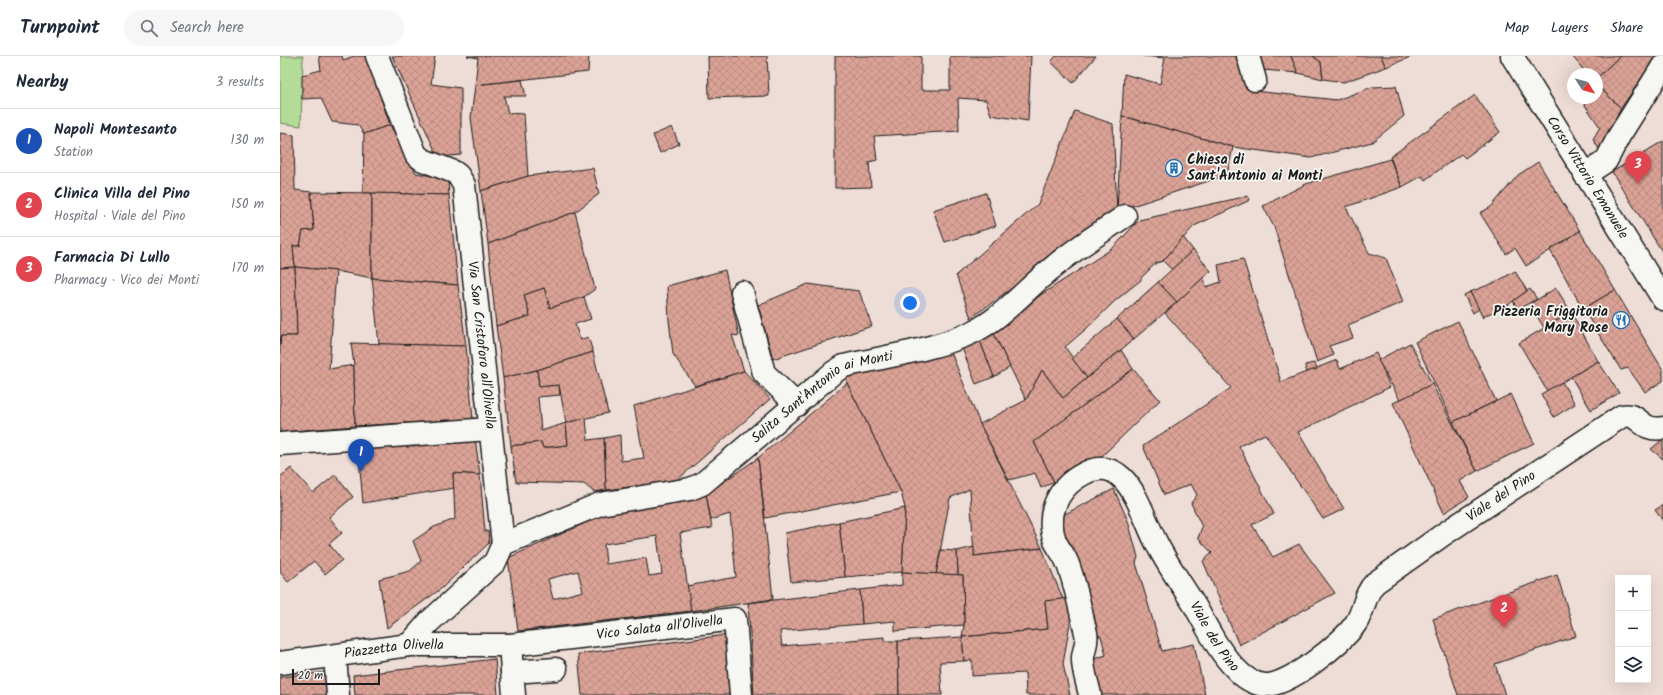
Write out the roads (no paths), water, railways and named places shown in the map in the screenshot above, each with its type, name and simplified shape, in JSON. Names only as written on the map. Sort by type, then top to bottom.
[{"type":"street","name":"Via San Cristoforo all'Olivella","points":[[377,56],[404,121],[412,148],[416,155],[433,164],[454,172],[458,175],[464,185],[503,544]]},
{"type":"street","points":[[1248,56],[1255,80]]},
{"type":"street","name":"Corso Vittorio Emanuele","points":[[1512,56],[1663,299]]},
{"type":"street","points":[[1583,171],[1606,160],[1619,136],[1663,66]]},
{"type":"street","name":"Salita Sant'Antonio ai Monti","points":[[503,544],[600,504],[690,489],[702,484],[797,405],[834,372],[844,366],[946,343],[973,332],[987,324],[1051,268],[1125,216]]},
{"type":"street","points":[[742,292],[764,373],[797,405]]},
{"type":"street","name":"Viale del Pino","points":[[1090,695],[1083,659],[1087,636],[1067,562],[1054,538],[1052,520],[1056,499],[1070,482],[1084,474],[1098,469],[1108,470],[1125,481],[1141,505],[1155,542],[1226,658],[1248,679],[1264,685],[1273,685],[1299,671],[1344,638],[1360,617],[1364,609],[1368,591],[1375,584],[1444,534],[1622,416],[1631,416],[1636,418],[1643,426],[1649,428],[1663,428]]},
{"type":"street","points":[[280,444],[490,429]]},
{"type":"street","points":[[409,645],[429,622],[494,562],[503,544]]},
{"type":"street","name":"Vico Salata all'Olivella","points":[[510,645],[735,619],[741,695]]},
{"type":"street","name":"Piazzetta Olivella","points":[[280,663],[409,645],[510,645]]},
{"type":"street","points":[[510,645],[514,695]]},
{"type":"street","points":[[335,656],[338,695]]},
{"type":"street","points":[[512,672],[556,669]]},
{"type":"place","name":"Chiesa di Sant'Antonio ai Monti","points":[[1174,168]]},
{"type":"place","name":"Farmacia Di Lullo","points":[[1638,184]]},
{"type":"place","name":"Pizzeria Friggitoria Mary Rose","points":[[1621,320]]},
{"type":"place","name":"Napoli Montesanto","points":[[361,472]]},
{"type":"place","name":"Clinica Villa del Pino","points":[[1504,628]]}]
